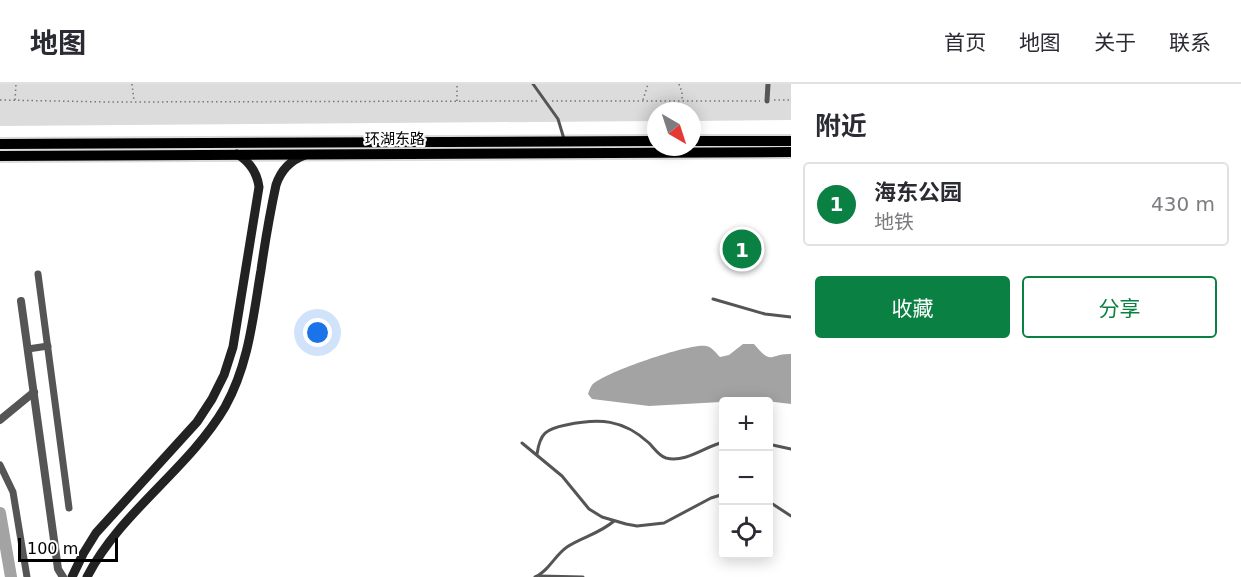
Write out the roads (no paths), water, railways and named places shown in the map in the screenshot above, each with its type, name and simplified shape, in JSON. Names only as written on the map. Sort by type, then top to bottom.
[{"type":"main road","name":"环湖东路","points":[[0,144],[647,141]]},
{"type":"main road","points":[[701,141],[791,141]]},
{"type":"main road","name":"环湖东路","points":[[0,156],[791,152]]},
{"type":"main road","points":[[72,577],[82,554],[96,533],[197,422],[224,375],[234,347],[259,187],[258,178],[252,167],[237,154]]},
{"type":"main road","points":[[87,577],[108,542],[191,451],[225,406],[238,380],[248,351],[276,185],[286,167],[295,159],[307,154]]},
{"type":"street","points":[[767,100],[768,84]]},
{"type":"street","points":[[38,274],[69,508]]},
{"type":"street","points":[[21,301],[58,569],[63,577]]},
{"type":"street","points":[[28,349],[48,346]]},
{"type":"street","points":[[0,420],[34,392]]},
{"type":"street","points":[[0,465],[13,492],[27,577]]},
{"type":"lane","points":[[533,84],[558,119],[564,141]]},
{"type":"lane","points":[[713,299],[765,314],[791,317]]},
{"type":"lane","points":[[537,454],[539,440],[545,433],[558,426],[597,420],[613,422],[640,435],[664,458],[678,459],[719,444]]},
{"type":"lane","points":[[522,443],[562,476],[589,509],[614,521],[637,526],[664,524],[719,495]]},
{"type":"lane","points":[[773,445],[791,449]]},
{"type":"lane","points":[[773,504],[791,516]]},
{"type":"lane","points":[[537,576],[546,570],[566,547],[603,530],[614,521]]},
{"type":"lane","points":[[537,576],[583,577]]},
{"type":"waterway","points":[[0,513],[11,577]]},
{"type":"place","name":"海东公园","points":[[742,249]]}]
